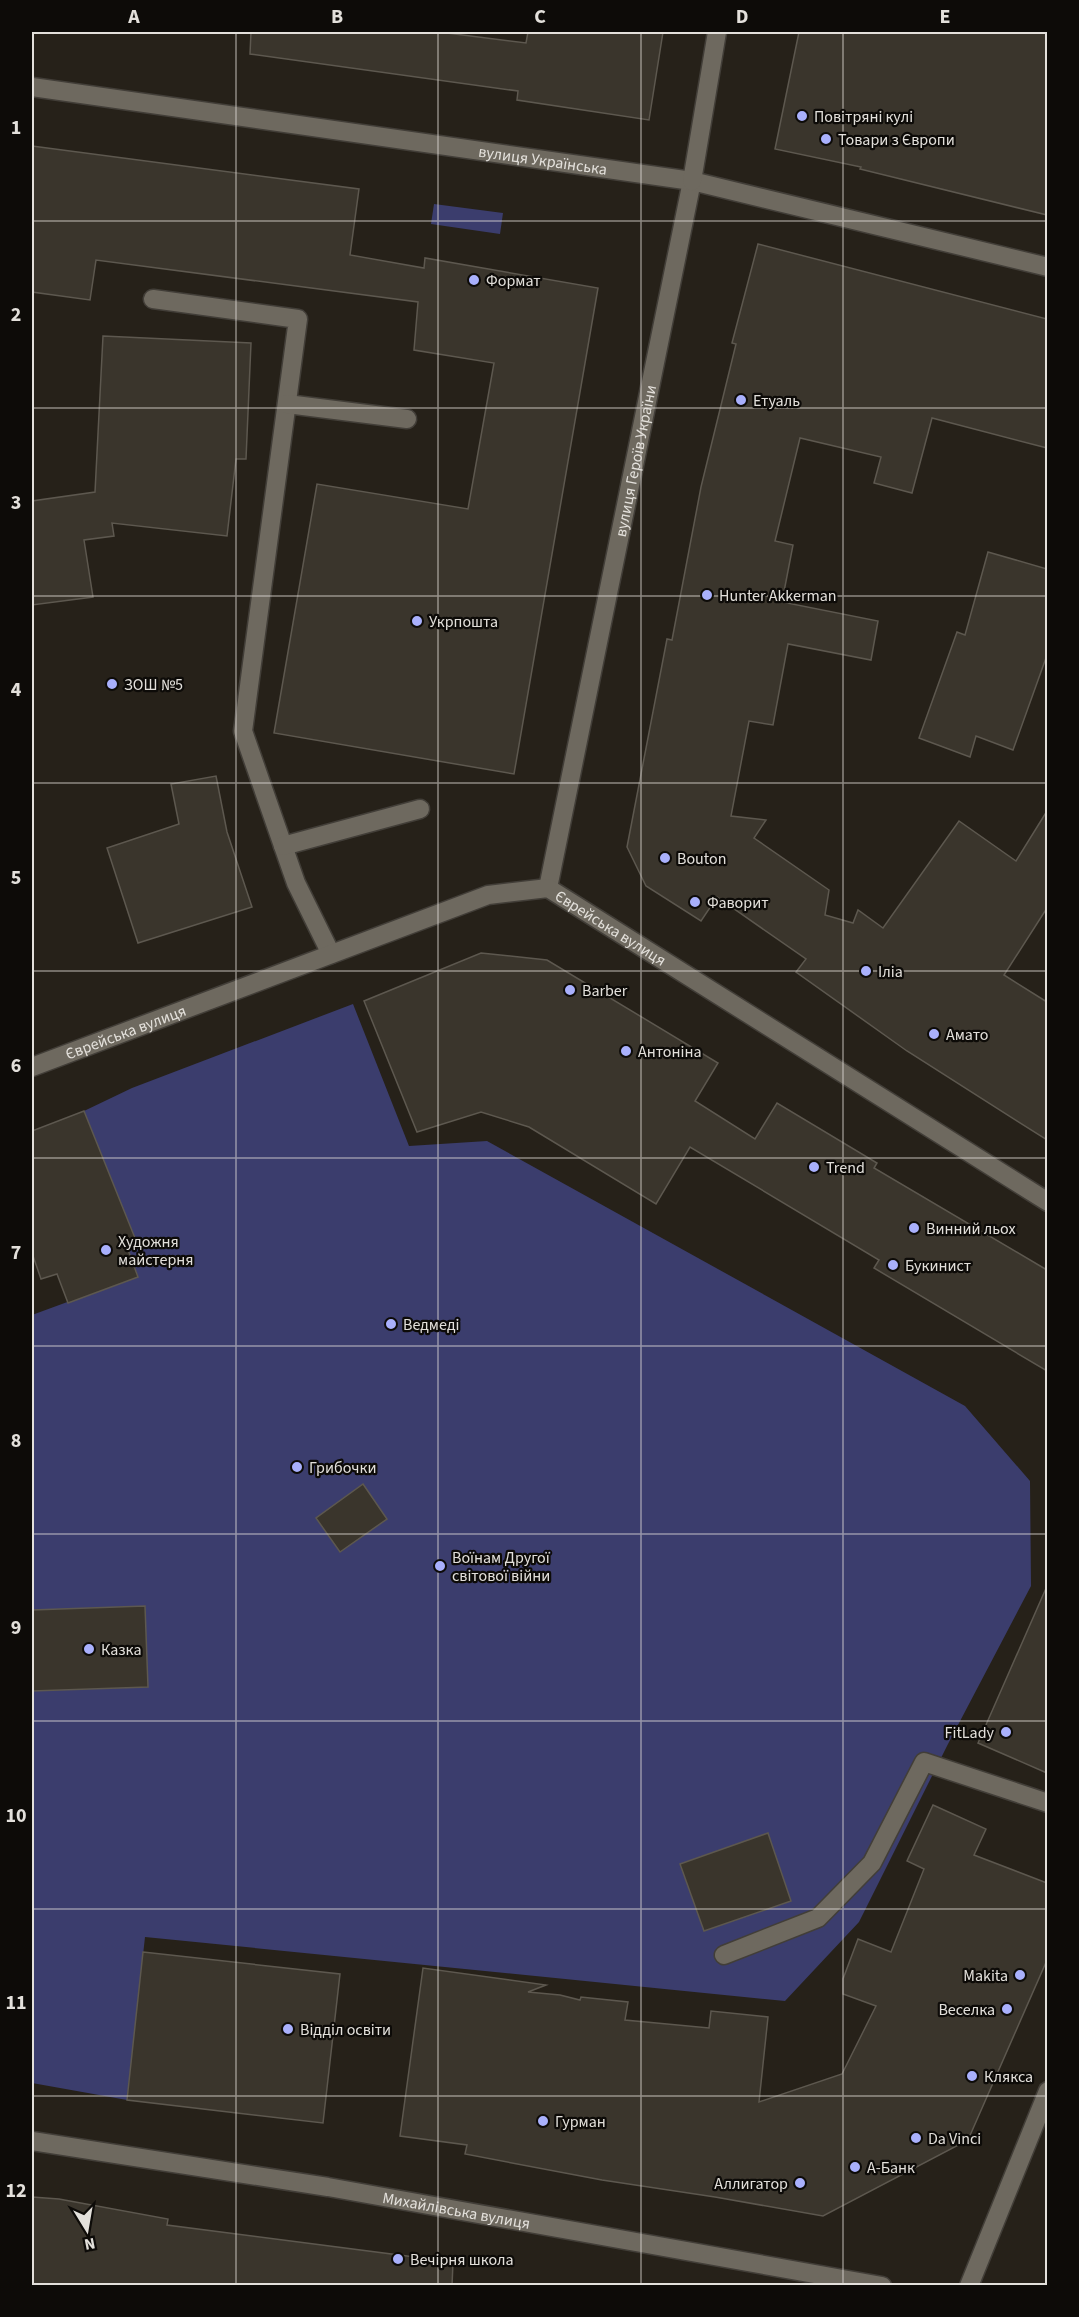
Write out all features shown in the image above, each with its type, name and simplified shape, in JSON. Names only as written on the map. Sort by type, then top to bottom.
[{"type":"street","name":"вулиця Героїв України","points":[[548,888],[692,181],[717,32]]},
{"type":"street","name":"вулиця Українська","points":[[32,87],[692,181],[1047,267]]},
{"type":"street","points":[[153,299],[298,320],[243,731],[296,883],[331,954]]},
{"type":"street","points":[[287,404],[407,419]]},
{"type":"street","points":[[283,846],[420,809]]},
{"type":"street","name":"Єврейська вулиця","points":[[32,1067],[488,895],[548,888],[1047,1202]]},
{"type":"street","points":[[724,1955],[818,1918],[872,1863],[924,1762],[1047,1803]]},
{"type":"street","points":[[969,2286],[1047,2091]]},
{"type":"street","name":"Михайлівська вулиця","points":[[32,2141],[328,2187],[882,2286]]},
{"type":"shaded area","points":[[434,204],[503,213],[500,234],[431,224]]},
{"type":"shaded area","points":[[353,1004],[409,1146],[487,1141],[965,1406],[1030,1481],[1031,1586],[948,1744],[859,1922],[785,2001],[145,1937],[127,2100],[32,2083],[32,1315],[138,1276],[127,1247],[137,1243],[84,1111],[132,1088]]},
{"type":"building","points":[[251,32],[439,32],[526,43],[528,32],[663,32],[649,120],[517,100],[518,91],[250,54]]},
{"type":"building","points":[[799,32],[1047,32],[1047,215],[860,169],[861,167],[775,149]]},
{"type":"building","name":"Укрпошта","points":[[32,146],[359,189],[350,255],[424,268],[425,258],[598,288],[514,774],[274,733],[317,484],[468,509],[494,363],[414,350],[418,302],[96,260],[90,300],[32,292]]},
{"type":"building","points":[[758,244],[1047,319],[1047,448],[932,418],[912,493],[874,483],[881,457],[800,438],[775,541],[793,545],[782,602],[878,621],[871,660],[788,644],[773,725],[749,721],[731,816],[766,820],[754,838],[829,890],[825,915],[853,923],[858,910],[883,928],[959,821],[1016,861],[1047,811],[1047,908],[1004,975],[1047,1002],[1047,1140],[907,1051],[796,972],[806,959],[717,897],[701,921],[646,886],[627,847],[667,639],[672,640],[701,487],[736,344],[732,343]]},
{"type":"building","points":[[103,336],[251,343],[246,459],[236,459],[227,536],[112,523],[114,536],[84,540],[93,597],[32,605],[32,501],[95,492]]},
{"type":"building","points":[[988,552],[1047,569],[1047,655],[1013,750],[976,736],[970,757],[919,738],[957,632],[965,635]]},
{"type":"building","points":[[216,776],[227,832],[252,907],[138,943],[107,848],[179,824],[171,784]]},
{"type":"building","points":[[481,953],[547,960],[718,1063],[695,1101],[755,1139],[777,1103],[877,1163],[874,1168],[1047,1270],[1047,1371],[874,1268],[879,1260],[690,1147],[656,1204],[529,1127],[481,1112],[417,1132],[364,1001]]},
{"type":"building","points":[[84,1111],[137,1243],[127,1247],[138,1277],[68,1303],[57,1274],[41,1279],[32,1253],[32,1131]]},
{"type":"building","points":[[363,1484],[387,1519],[340,1552],[316,1518]]},
{"type":"building","points":[[1047,1586],[1047,1773],[978,1743]]},
{"type":"building","name":"Казка","points":[[145,1606],[148,1687],[32,1691],[32,1610]]},
{"type":"building","points":[[933,1805],[986,1829],[974,1855],[1047,1883],[1047,1960],[968,2140],[823,2216],[602,2180],[465,2154],[467,2145],[400,2136],[423,1968],[546,1985],[528,1992],[560,1995],[580,2000],[581,1997],[628,2002],[625,2020],[709,2028],[711,2011],[768,2017],[759,2102],[842,2074],[876,2006],[843,1994],[843,1979],[858,1939],[891,1952],[924,1869],[907,1861]]},
{"type":"building","points":[[768,1833],[791,1901],[704,1931],[680,1864]]},
{"type":"building","name":"Відділ освіти","points":[[143,1952],[340,1974],[323,2123],[127,2100]]},
{"type":"building","points":[[32,2197],[59,2199],[168,2219],[167,2225],[453,2262],[452,2286],[32,2286]]},
{"type":"place","name":"Повітряні кулі","points":[[802,116]]},
{"type":"place","name":"Товари з Європи","points":[[826,139]]},
{"type":"place","name":"Формат","points":[[474,280]]},
{"type":"place","name":"Етуаль","points":[[741,400]]},
{"type":"place","name":"Hunter Akkerman","points":[[707,595]]},
{"type":"place","name":"Укрпошта","points":[[417,621]]},
{"type":"place","name":"ЗОШ №5","points":[[112,684]]},
{"type":"place","name":"Bouton","points":[[665,858]]},
{"type":"place","name":"Фаворит","points":[[695,902]]},
{"type":"place","name":"Іліа","points":[[866,971]]},
{"type":"place","name":"Barber","points":[[570,990]]},
{"type":"place","name":"Амато","points":[[934,1034]]},
{"type":"place","name":"Антоніна","points":[[626,1051]]},
{"type":"place","name":"Trend","points":[[814,1167]]},
{"type":"place","name":"Винний льох","points":[[914,1228]]},
{"type":"place","name":"Художня майстерня","points":[[106,1250]]},
{"type":"place","name":"Букинист","points":[[893,1265]]},
{"type":"place","name":"Ведмеді","points":[[391,1324]]},
{"type":"place","name":"Грибочки","points":[[297,1467]]},
{"type":"place","name":"Воїнам Другої світової війни","points":[[440,1566]]},
{"type":"place","name":"Казка","points":[[89,1649]]},
{"type":"place","name":"FitLady","points":[[1006,1732]]},
{"type":"place","name":"Makita","points":[[1020,1975]]},
{"type":"place","name":"Веселка","points":[[1007,2009]]},
{"type":"place","name":"Відділ освіти","points":[[288,2029]]},
{"type":"place","name":"Клякса","points":[[972,2076]]},
{"type":"place","name":"Гурман","points":[[543,2121]]},
{"type":"place","name":"Da Vinci","points":[[916,2138]]},
{"type":"place","name":"А-Банк","points":[[855,2167]]},
{"type":"place","name":"Аллигатор","points":[[800,2183]]},
{"type":"place","name":"Вечірня школа","points":[[398,2259]]}]
